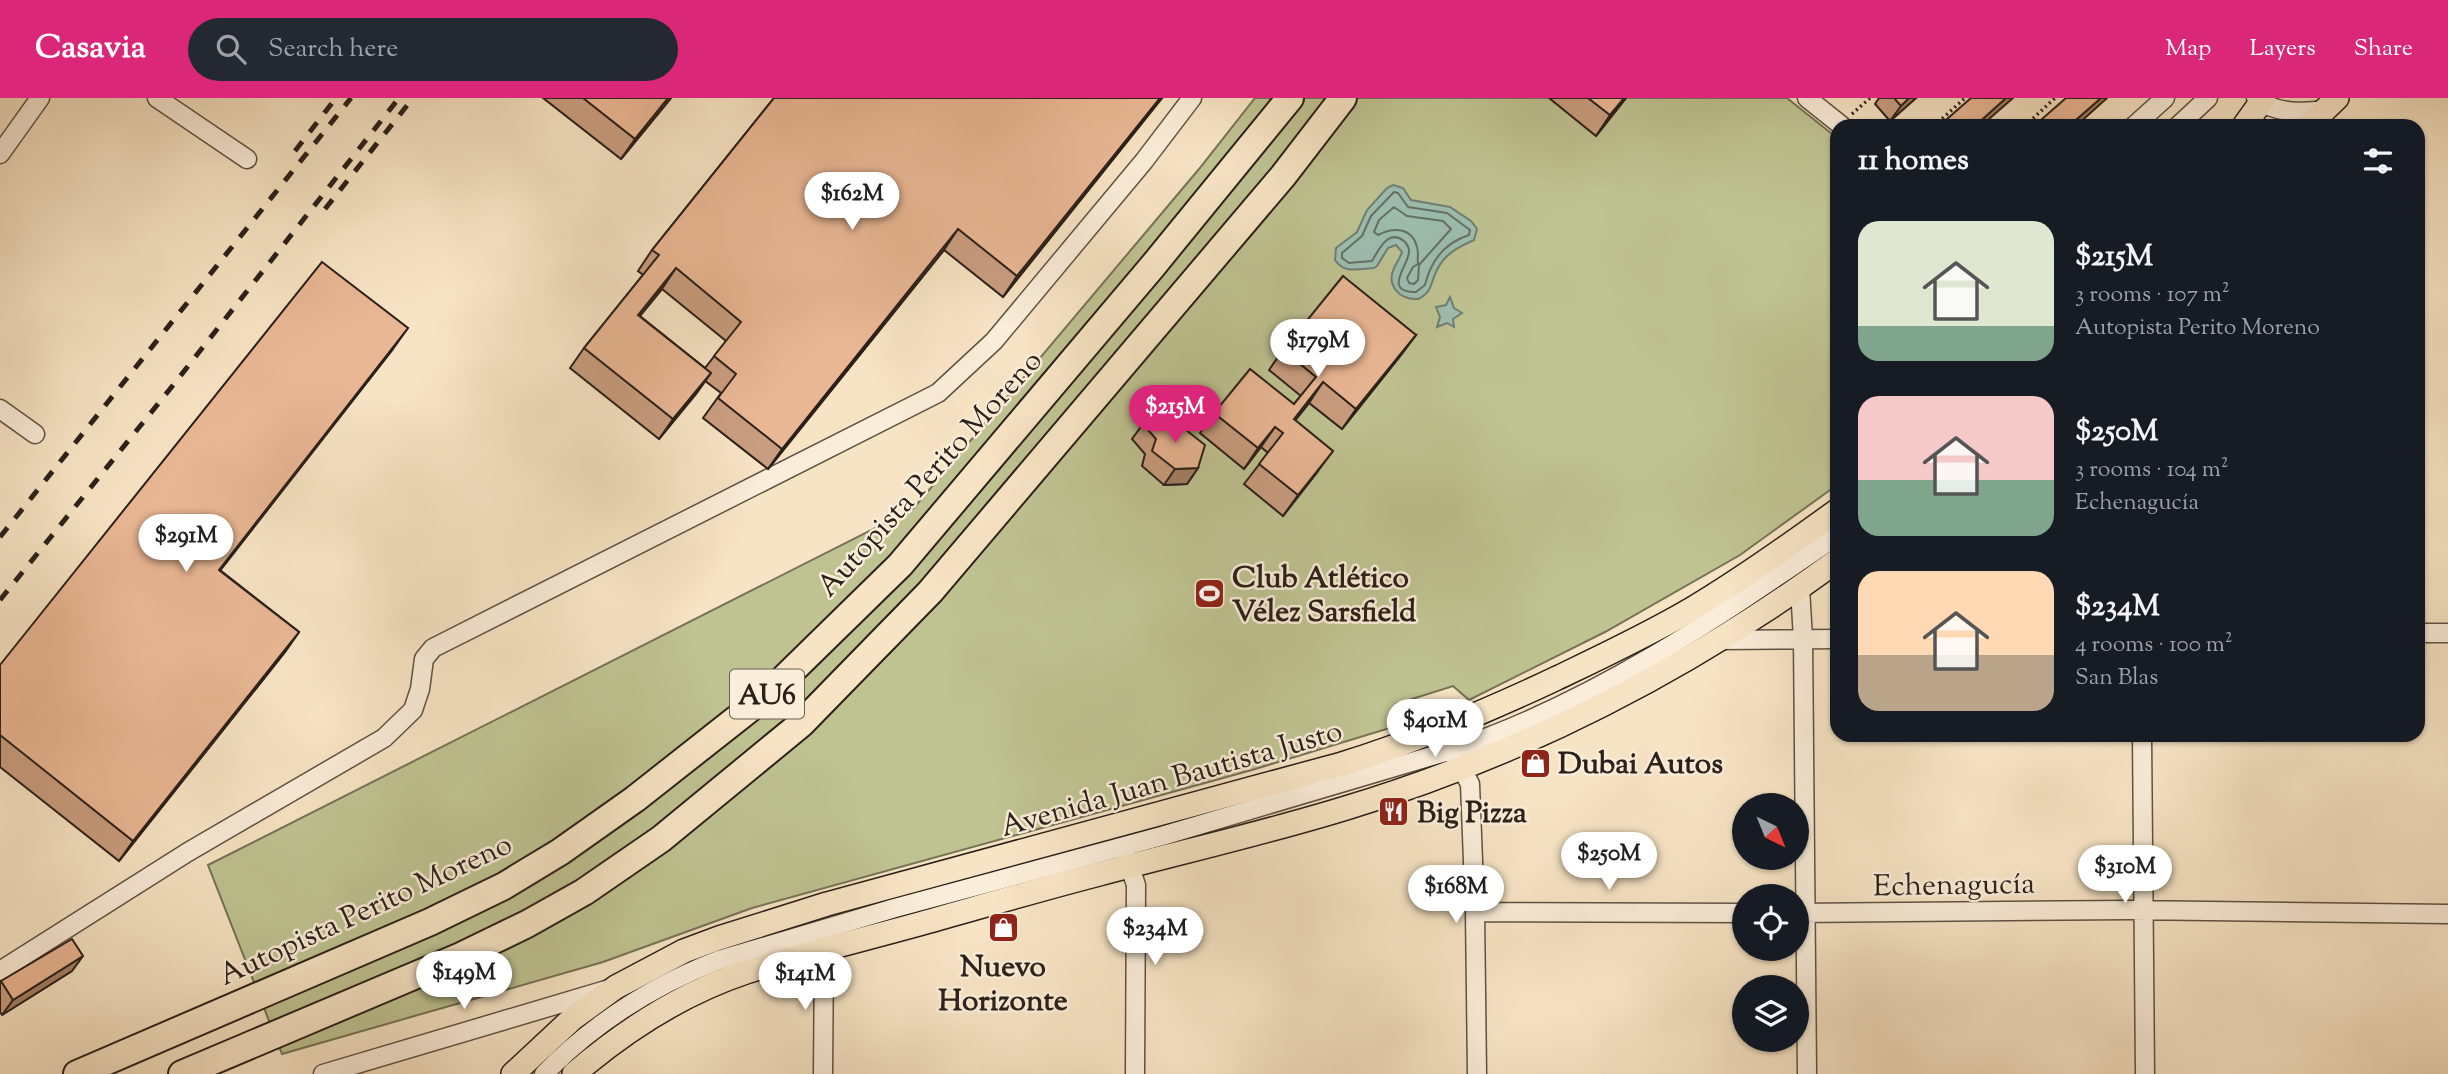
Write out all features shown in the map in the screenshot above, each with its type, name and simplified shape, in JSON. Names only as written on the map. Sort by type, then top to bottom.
[{"type":"highway","name":"Autopista Perito Moreno","points":[[77,1074],[430,922],[504,886],[560,852],[635,799],[756,704],[900,565],[1161,256],[1290,98]]},
{"type":"highway","name":"AU6","points":[[182,1074],[461,956],[572,899],[661,839],[801,724],[930,592],[1283,176],[1343,98]]},
{"type":"main road","points":[[2248,119],[2260,99]]},
{"type":"main road","points":[[2315,119],[2331,104]]},
{"type":"main road","name":"Avenida Juan Bautista Justo","points":[[513,1074],[572,1019],[617,987],[684,951],[756,925],[1124,846],[1347,808],[1451,750],[1594,661],[1692,609],[1830,516]]},
{"type":"main road","name":"Avenida Juan Bautista Justo","points":[[574,1074],[644,1022],[698,992],[746,972],[824,950],[1124,846],[1342,764],[1451,750],[1552,729],[1622,694],[1718,640],[1830,566]]},
{"type":"street","points":[[0,154],[40,98]]},
{"type":"street","points":[[157,98],[247,159]]},
{"type":"street","points":[[0,971],[188,852],[384,738],[413,710],[420,689],[424,659],[433,648],[938,393],[994,341],[1144,161],[1192,98]]},
{"type":"street","points":[[1807,98],[1833,119]]},
{"type":"street","points":[[2142,119],[2165,98]]},
{"type":"street","points":[[2186,119],[2208,98]]},
{"type":"street","points":[[2260,99],[2282,110],[2304,113],[2331,104]]},
{"type":"street","points":[[0,409],[35,434]]},
{"type":"street","points":[[1476,1074],[1475,912],[1469,784],[1451,750],[1498,734],[1622,674],[1710,622],[1830,541]]},
{"type":"street","points":[[1800,588],[1803,639],[1801,884]]},
{"type":"street","points":[[2425,633],[2448,633]]},
{"type":"street","points":[[1718,640],[1830,639]]},
{"type":"street","points":[[2142,742],[2145,1074]]},
{"type":"street","points":[[544,1074],[578,1043],[637,1001],[664,984],[710,963],[807,932],[1124,846],[1136,885],[1135,1074]]},
{"type":"street","name":"Echenagucía","points":[[1809,913],[2145,910],[2448,914]]},
{"type":"street","points":[[1475,912],[1732,913]]},
{"type":"street","points":[[823,1074],[824,950]]},
{"type":"street","points":[[1803,961],[1807,1074]]},
{"type":"street","points":[[323,1074],[617,987]]},
{"type":"path","points":[[1847,119],[1870,98]]},
{"type":"path","points":[[1942,119],[1965,98]]},
{"type":"path","points":[[2032,119],[2055,98]]},
{"type":"green space","name":"Club Atlético Vélez Sarsfield","points":[[1255,98],[1787,98],[1830,132],[1830,490],[1740,555],[1605,632],[1469,700],[1453,686],[1396,704],[1390,728],[1252,770],[752,908],[603,962],[282,1054],[208,865],[913,509],[1199,169]]},
{"type":"water","points":[[1393,185],[1403,188],[1411,200],[1450,207],[1471,221],[1477,229],[1474,240],[1447,256],[1428,291],[1418,299],[1400,294],[1393,286],[1392,275],[1402,252],[1396,245],[1388,248],[1374,268],[1347,269],[1335,260],[1336,248],[1357,232],[1367,210]]},
{"type":"water","points":[[1450,297],[1454,308],[1462,313],[1453,319],[1454,327],[1447,323],[1437,327],[1440,317],[1436,307],[1446,305]]},
{"type":"building","points":[[583,98],[668,98],[635,139]]},
{"type":"building","points":[[774,98],[1160,98],[1017,276],[958,229],[782,449],[718,398],[736,374],[714,356],[741,322],[676,268],[638,315],[711,373],[673,419],[584,348],[659,255],[652,250]]},
{"type":"building","points":[[1588,98],[1624,98],[1610,115]]},
{"type":"building","points":[[1894,98],[1909,98],[1901,106]]},
{"type":"building","points":[[1971,98],[2006,98],[1983,119],[1947,119]]},
{"type":"building","points":[[2066,98],[2101,98],[2077,119],[2042,119]]},
{"type":"building","points":[[322,262],[408,328],[219,570],[299,632],[133,841],[0,735],[0,665]]},
{"type":"building","points":[[1343,276],[1416,335],[1356,409],[1323,382],[1294,419],[1333,451],[1298,495],[1259,464],[1283,433],[1275,427],[1258,448],[1214,413],[1250,369],[1294,404],[1316,377],[1283,350]]},
{"type":"building","points":[[1151,415],[1167,428],[1176,422],[1205,445],[1198,468],[1175,469],[1152,451],[1156,439],[1143,424]]},
{"type":"building","points":[[72,939],[83,956],[13,1000],[1,981]]},
{"type":"railway","points":[[295,151],[336,98]]},
{"type":"railway","points":[[0,537],[351,98]]},
{"type":"railway","points":[[0,600],[399,98]]},
{"type":"railway","points":[[325,209],[413,98]]},
{"type":"place","name":"Club Atlético Vélez Sarsfield","points":[[1209,594]]},
{"type":"place","name":"Dubai Autos","points":[[1535,763]]},
{"type":"place","name":"Big Pizza","points":[[1394,812]]},
{"type":"place","name":"Nuevo Horizonte","points":[[1003,928]]}]
